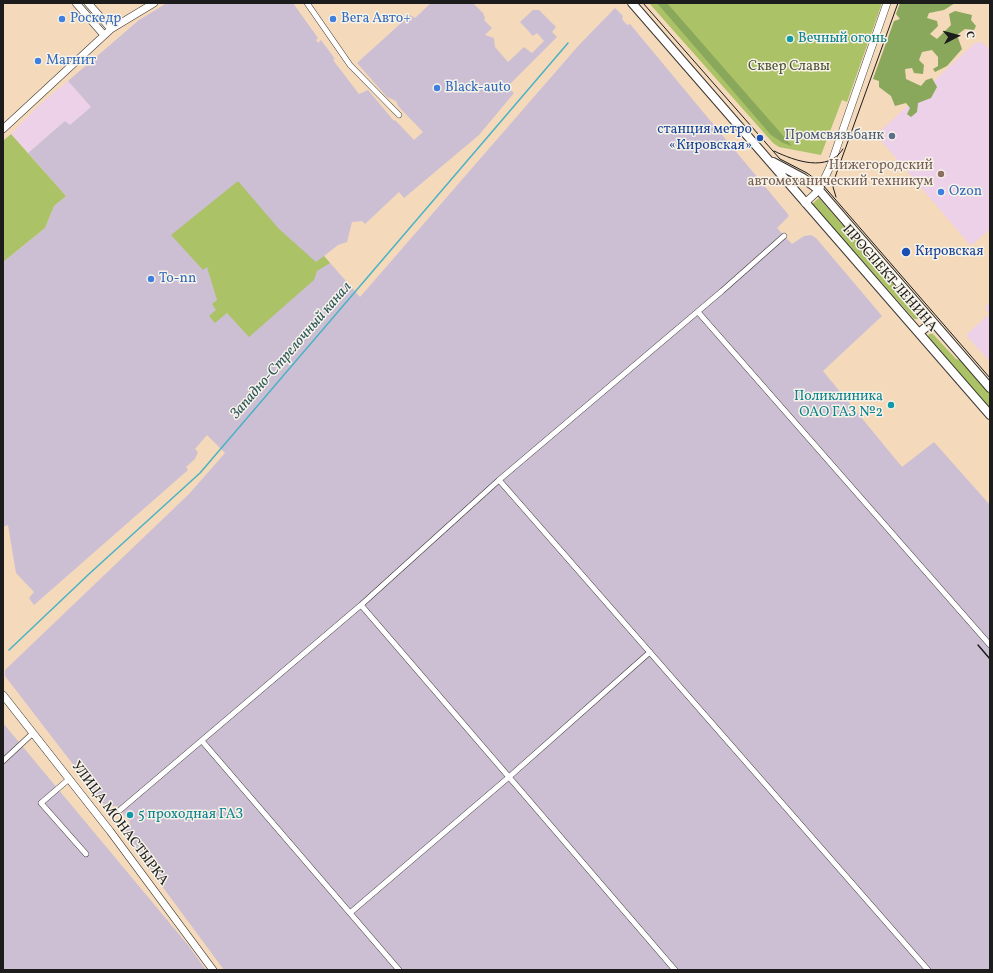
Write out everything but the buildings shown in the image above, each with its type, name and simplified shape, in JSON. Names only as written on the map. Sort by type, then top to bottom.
[{"type":"main road","name":"ПРОСПЕКТ ЛЕНИНА","points":[[632,3],[990,415]]},
{"type":"main road","name":"ПРОСПЕКТ ЛЕНИНА","points":[[769,160],[803,178],[819,190],[990,388]]},
{"type":"main road","points":[[919,334],[932,322]]},
{"type":"street","points":[[76,3],[104,35]]},
{"type":"street","points":[[88,3],[110,29]]},
{"type":"street","points":[[3,129],[110,29],[154,3]]},
{"type":"street","points":[[307,3],[350,65],[399,115]]},
{"type":"street","points":[[805,203],[819,190],[830,167],[888,3]]},
{"type":"street","points":[[120,810],[361,604],[499,480],[698,312],[784,236]]},
{"type":"street","points":[[698,312],[990,645]]},
{"type":"street","points":[[499,480],[928,970]]},
{"type":"street","points":[[361,604],[675,970]]},
{"type":"street","points":[[350,913],[650,652]]},
{"type":"street","name":"УЛИЦА МОНАСТЫРКА","points":[[3,695],[69,779],[213,970]]},
{"type":"street","points":[[3,761],[33,733]]},
{"type":"street","points":[[202,741],[399,970]]},
{"type":"street","points":[[69,779],[41,803],[86,854]]},
{"type":"shaded area","points":[[167,3],[293,3],[318,38],[316,40],[318,43],[321,40],[335,59],[333,60],[359,94],[368,90],[394,121],[395,120],[414,140],[423,132],[398,106],[396,101],[387,97],[357,63],[410,15],[415,18],[431,3],[473,3],[483,13],[485,18],[484,20],[492,28],[485,35],[494,38],[495,47],[508,62],[524,47],[532,53],[544,41],[537,33],[533,36],[520,22],[533,10],[539,10],[556,27],[552,32],[557,37],[507,87],[514,93],[479,135],[404,198],[399,192],[365,224],[362,221],[352,222],[347,242],[338,245],[324,256],[360,297],[579,45],[615,8],[623,16],[622,19],[627,25],[630,24],[787,213],[789,216],[777,228],[792,244],[804,236],[811,235],[816,238],[882,316],[823,371],[902,467],[934,442],[990,505],[990,970],[224,970],[125,836],[126,828],[130,822],[117,806],[105,806],[5,676],[5,670],[189,494],[225,453],[207,435],[195,449],[198,452],[195,459],[186,467],[188,470],[34,605],[29,598],[34,592],[16,573],[8,525],[3,527],[3,262],[45,228],[54,206],[66,196],[28,153],[65,121],[70,125],[91,107],[68,81],[139,20]]},
{"type":"shaded area","points":[[976,42],[983,43],[990,50],[990,229],[971,246],[876,135]]},
{"type":"shaded area","points":[[68,81],[91,107],[70,126],[65,121],[28,153],[11,134],[38,106]]},
{"type":"shaded area","points":[[990,302],[990,362],[966,335],[989,314],[985,307]]},
{"type":"shaded area","points":[[3,723],[188,945],[206,970],[3,970]]},
{"type":"green space","name":"Сквер Славы","points":[[649,3],[882,3],[847,102],[842,100],[821,155],[779,147],[773,143]]},
{"type":"green space","points":[[657,3],[667,3],[792,146],[783,143],[771,135]]},
{"type":"green space","points":[[900,3],[955,3],[944,10],[929,13],[927,18],[937,21],[938,26],[930,34],[937,39],[951,25],[949,14],[955,11],[972,15],[971,20],[976,26],[974,30],[965,29],[957,35],[962,49],[947,66],[935,72],[933,69],[938,66],[938,57],[932,50],[922,52],[919,60],[924,65],[923,74],[914,73],[912,68],[905,69],[906,79],[921,86],[926,80],[932,78],[937,87],[931,98],[918,103],[917,112],[911,117],[907,114],[910,108],[906,103],[895,106],[891,96],[879,87],[879,81],[873,79],[894,21],[900,19],[896,14]]},
{"type":"green space","points":[[11,134],[66,196],[54,206],[45,228],[3,262],[3,141]]},
{"type":"green space","points":[[238,181],[279,229],[316,262],[324,256],[330,263],[317,271],[314,280],[249,337],[227,313],[215,323],[209,316],[216,310],[212,304],[217,300],[207,267],[203,270],[171,235]]},
{"type":"green space","points":[[819,198],[920,313],[920,319],[914,319],[812,204]]},
{"type":"green space","points":[[932,333],[956,359],[960,360],[990,394],[990,410],[928,337],[929,334]]},
{"type":"waterway","name":"Западно-Стрелочный канал","points":[[9,650],[89,574],[200,473],[568,43]]},
{"type":"tram line","points":[[643,3],[780,159],[807,173],[822,184],[990,378]]},
{"type":"tram line","points":[[836,197],[833,187],[834,180],[898,3]]},
{"type":"tram line","points":[[774,151],[801,161],[820,163],[829,161],[837,156],[843,149]]},
{"type":"railway","points":[[978,645],[990,659]]},
{"type":"place","name":"Роскедр","points":[[62,19]]},
{"type":"place","name":"Вега Авто+","points":[[333,19]]},
{"type":"place","name":"Вечный огонь","points":[[790,39]]},
{"type":"place","name":"Магнит","points":[[38,61]]},
{"type":"place","name":"Black-auto","points":[[437,88]]},
{"type":"place","name":"Промсвязьбанк","points":[[892,136]]},
{"type":"place","name":"станция метро «Кировская»","points":[[760,138]]},
{"type":"place","name":"Нижегородский автомеханический техникум","points":[[941,174]]},
{"type":"place","name":"Ozon","points":[[941,192]]},
{"type":"place","name":"Кировская","points":[[906,252]]},
{"type":"place","name":"To-nn","points":[[151,279]]},
{"type":"place","name":"Поликлиника ОАО ГАЗ №2","points":[[891,405]]},
{"type":"place","name":"5 проходная ГАЗ","points":[[130,815]]}]
